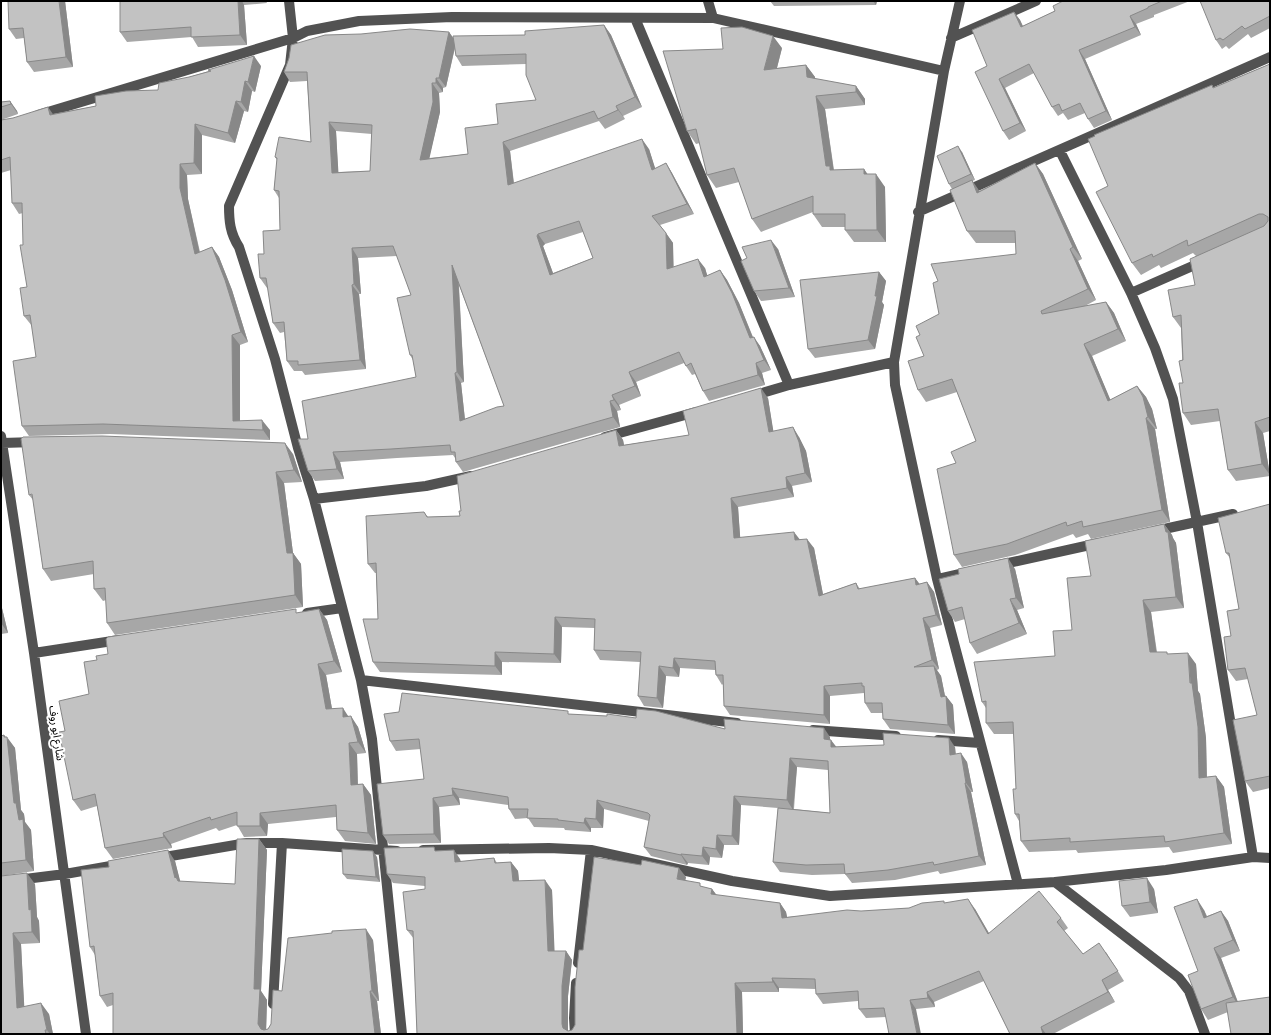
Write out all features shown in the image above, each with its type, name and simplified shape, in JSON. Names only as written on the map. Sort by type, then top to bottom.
[{"type":"street","points":[[289,1],[293,38],[290,65],[229,206],[230,228],[233,238],[239,247],[275,359],[295,448],[314,499],[361,680],[372,739],[402,1034]]},
{"type":"street","points":[[708,1],[713,18]]},
{"type":"street","points":[[960,1],[944,71],[918,212],[894,362],[895,385],[936,579],[1018,884]]},
{"type":"street","points":[[951,38],[1036,1]]},
{"type":"street","points":[[31,117],[293,38],[308,31],[359,21],[452,17],[713,18],[944,71]]},
{"type":"street","points":[[635,18],[789,385]]},
{"type":"street","points":[[918,212],[1060,151],[1270,57]]},
{"type":"street","points":[[1060,151],[1131,293],[1155,348],[1173,399],[1197,522],[1253,857]]},
{"type":"street","points":[[1131,293],[1212,258]]},
{"type":"street","points":[[743,398],[789,385],[894,362]]},
{"type":"street","points":[[597,440],[704,409]]},
{"type":"street","points":[[2,440],[42,442]]},
{"type":"street","name":"شارع ابو روف","points":[[2,440],[34,653],[86,1034]]},
{"type":"street","points":[[314,499],[426,486],[482,472]]},
{"type":"street","points":[[1144,533],[1241,513]]},
{"type":"street","points":[[936,579],[1106,541]]},
{"type":"street","points":[[296,615],[342,608]]},
{"type":"street","points":[[34,653],[133,638]]},
{"type":"street","points":[[361,680],[746,724]]},
{"type":"street","points":[[801,729],[910,738]]},
{"type":"street","points":[[926,739],[980,743]]},
{"type":"street","points":[[152,859],[247,843],[383,851],[549,848],[591,850],[732,881],[830,896],[1055,882],[1166,870],[1253,857],[1270,858]]},
{"type":"street","points":[[273,1018],[282,844]]},
{"type":"street","points":[[575,1034],[575,996],[591,850]]},
{"type":"street","points":[[1,882],[65,874],[136,862]]},
{"type":"street","points":[[1055,882],[1179,978],[1189,991],[1205,1034]]},
{"type":"building","points":[[8,1],[59,1],[66,57],[27,62],[23,28],[9,29]]},
{"type":"building","points":[[120,1],[238,1],[240,35],[191,37],[191,27],[120,32]]},
{"type":"building","points":[[1063,1],[1162,1],[1130,16],[1135,27],[1079,50],[1106,111],[1088,119],[1080,103],[1062,111],[1059,104],[1052,107],[1029,64],[999,79],[1020,123],[1003,131],[975,72],[987,66],[972,30],[1014,12],[1021,27],[1055,11],[1053,6]]},
{"type":"building","points":[[1200,1],[1270,1],[1270,16],[1245,29],[1242,26],[1223,40],[1220,38],[1216,40]]},
{"type":"building","points":[[604,25],[635,97],[616,106],[618,110],[598,119],[594,111],[503,142],[508,185],[642,139],[652,170],[666,163],[687,204],[652,216],[666,233],[667,269],[698,259],[704,277],[720,270],[732,293],[750,338],[754,337],[764,360],[756,363],[758,375],[703,391],[691,363],[686,366],[679,352],[629,372],[635,386],[612,395],[614,400],[610,401],[613,417],[456,462],[455,452],[451,452],[450,445],[333,452],[337,469],[308,471],[298,439],[308,439],[302,401],[416,377],[412,355],[410,355],[397,298],[411,295],[393,246],[352,248],[354,284],[352,285],[360,360],[298,365],[298,361],[287,361],[284,322],[273,323],[266,278],[260,278],[258,254],[264,254],[263,231],[280,230],[279,191],[274,190],[277,158],[275,157],[279,137],[311,142],[307,72],[284,72],[289,58],[291,45],[325,35],[361,34],[410,29],[449,32],[439,78],[436,78],[436,83],[432,83],[433,102],[420,160],[468,154],[465,128],[498,124],[496,104],[536,100],[526,75],[526,54],[456,56],[453,36],[525,35],[525,31]],"holes":[[[329,122],[372,125],[370,171],[332,173]],[[579,221],[593,258],[550,275],[537,236],[538,234]],[[452,265],[504,406],[497,407],[460,421],[455,373],[457,372]]]},
{"type":"building","points":[[742,27],[773,36],[764,70],[806,65],[807,77],[856,86],[856,92],[816,96],[826,166],[830,166],[830,170],[864,169],[864,174],[876,174],[877,230],[845,230],[845,214],[813,214],[813,196],[752,219],[734,168],[707,175],[696,129],[687,131],[663,51],[723,49],[721,28]]},
{"type":"building","points":[[254,56],[248,82],[245,81],[241,102],[236,101],[228,133],[195,124],[194,163],[180,164],[180,188],[195,254],[212,247],[225,280],[241,332],[232,335],[233,421],[262,420],[263,430],[103,424],[22,426],[13,361],[36,357],[30,315],[24,316],[20,288],[27,287],[20,245],[23,245],[22,203],[12,203],[10,157],[1,160],[1,120],[13,118],[48,107],[50,115],[96,106],[95,96],[126,91],[158,90],[159,83],[211,71],[208,70]]},
{"type":"building","points":[[1270,64],[1270,417],[1255,422],[1262,464],[1228,470],[1218,409],[1183,413],[1179,383],[1183,383],[1179,361],[1183,360],[1181,315],[1173,317],[1168,290],[1195,285],[1190,259],[1264,226],[1268,221],[1268,217],[1263,214],[1259,214],[1188,246],[1187,240],[1153,257],[1152,254],[1132,263],[1096,192],[1108,186],[1088,139],[1095,136],[1094,135],[1212,85],[1213,88]]},
{"type":"building","points":[[10,101],[11,104],[1,107],[1,102]]},
{"type":"building","points":[[958,146],[971,174],[949,184],[937,156]]},
{"type":"building","points":[[1035,163],[1073,247],[1070,249],[1088,289],[1041,311],[1042,314],[1106,302],[1118,329],[1084,344],[1108,401],[1137,386],[1143,397],[1148,417],[1146,418],[1162,510],[1083,527],[1082,521],[1067,526],[1066,522],[1007,544],[954,555],[937,469],[956,463],[951,452],[976,441],[952,379],[918,390],[908,361],[924,356],[916,337],[920,335],[916,326],[939,314],[933,283],[938,281],[931,264],[1016,254],[1015,231],[967,231],[950,190],[972,180],[977,193]]},
{"type":"building","points":[[771,240],[789,288],[754,291],[741,261],[747,258],[742,247]]},
{"type":"building","points":[[879,272],[875,296],[877,296],[868,340],[808,349],[800,280]]},
{"type":"building","points":[[761,388],[769,432],[793,427],[799,442],[805,473],[786,477],[787,488],[731,498],[734,538],[794,532],[795,540],[807,539],[819,596],[856,583],[858,589],[915,578],[916,585],[927,582],[936,615],[923,618],[932,660],[914,667],[934,666],[941,697],[946,696],[948,725],[883,719],[882,703],[865,703],[864,686],[862,686],[862,683],[824,686],[824,715],[724,706],[723,675],[716,675],[715,661],[674,658],[673,668],[659,666],[657,698],[638,696],[641,652],[594,650],[595,619],[555,617],[554,654],[495,652],[495,666],[373,662],[363,619],[378,619],[376,563],[368,564],[366,516],[424,512],[427,517],[460,516],[459,511],[461,511],[457,476],[616,430],[619,446],[689,435],[683,411]]},
{"type":"building","points":[[102,436],[285,443],[294,470],[276,472],[287,553],[293,553],[295,595],[107,623],[105,588],[94,589],[93,561],[43,569],[32,494],[29,495],[21,439],[23,437]]},
{"type":"building","points":[[1270,504],[1270,776],[1245,781],[1233,720],[1257,715],[1245,668],[1228,670],[1224,637],[1231,636],[1227,611],[1239,609],[1229,553],[1226,553],[1218,518]]},
{"type":"building","points":[[1164,524],[1166,532],[1168,532],[1176,597],[1143,600],[1150,652],[1167,652],[1167,654],[1188,653],[1190,683],[1192,683],[1198,727],[1199,778],[1216,776],[1224,833],[1165,842],[1164,836],[1070,842],[1070,838],[1021,841],[1019,814],[1015,814],[1013,789],[1016,789],[1013,722],[986,723],[986,701],[982,702],[974,662],[1055,656],[1053,631],[1072,630],[1067,578],[1091,576],[1085,541]]},
{"type":"building","points":[[1008,558],[1016,598],[1010,599],[1019,623],[970,643],[962,607],[948,611],[939,579],[959,574],[958,569]]},
{"type":"building","points":[[296,609],[296,613],[319,609],[334,661],[318,664],[326,709],[343,708],[343,717],[351,716],[358,742],[349,743],[351,785],[363,784],[368,833],[337,830],[336,805],[260,813],[260,826],[237,826],[237,812],[211,820],[210,817],[163,833],[164,837],[105,848],[95,794],[73,800],[59,732],[65,731],[59,701],[89,694],[84,662],[97,660],[96,656],[108,654],[106,639],[108,637]]},
{"type":"building","points":[[402,693],[568,711],[568,714],[607,716],[607,714],[636,718],[637,709],[656,711],[725,729],[724,719],[824,728],[824,739],[831,740],[831,747],[884,745],[883,733],[949,738],[950,755],[961,753],[965,783],[979,856],[934,865],[933,862],[888,870],[845,874],[844,864],[806,865],[773,862],[778,808],[830,813],[828,761],[790,758],[787,800],[734,796],[732,836],[717,835],[716,849],[703,847],[702,856],[681,855],[644,847],[650,815],[648,813],[597,800],[596,819],[585,818],[584,823],[558,819],[527,818],[528,809],[509,809],[508,797],[452,788],[453,795],[433,798],[434,834],[383,835],[377,784],[424,779],[419,739],[390,741],[384,714],[399,712]]},
{"type":"building","points":[[4,735],[4,737],[7,737],[14,803],[16,803],[19,820],[23,819],[26,860],[1,863],[1,736]]},
{"type":"building","points":[[237,839],[259,839],[254,989],[260,989],[258,1024],[261,1029],[268,1029],[271,1024],[273,990],[282,991],[288,938],[332,933],[332,931],[366,929],[372,991],[370,991],[375,1034],[113,1034],[113,993],[100,996],[94,946],[90,947],[81,870],[109,867],[108,861],[168,850],[175,878],[176,877],[178,881],[235,884]]},
{"type":"building","points":[[434,847],[435,851],[454,850],[455,862],[494,858],[495,863],[511,862],[513,881],[545,880],[548,951],[566,951],[562,986],[562,1024],[563,1028],[568,1031],[572,1030],[575,1025],[575,987],[579,950],[583,950],[594,857],[641,865],[642,860],[679,868],[677,879],[700,883],[700,886],[712,889],[711,894],[780,903],[782,918],[847,910],[861,911],[909,908],[922,903],[944,901],[944,903],[968,899],[988,934],[1039,891],[1061,918],[1057,922],[1083,954],[1099,943],[1118,971],[1102,980],[1108,992],[1041,1027],[1043,1034],[1010,1034],[979,971],[927,992],[928,998],[910,1000],[917,1034],[889,1034],[884,1008],[859,1009],[858,991],[816,994],[815,979],[772,978],[773,982],[735,983],[737,1034],[417,1034],[413,931],[407,930],[403,892],[425,889],[425,877],[387,874],[384,848]]},
{"type":"building","points":[[342,849],[373,851],[376,877],[343,874]]},
{"type":"building","points":[[27,873],[32,932],[13,933],[17,1008],[41,1003],[47,1030],[45,1030],[46,1034],[1,1034],[1,876]]},
{"type":"building","points":[[1147,878],[1150,902],[1122,906],[1119,881]]},
{"type":"building","points":[[1197,899],[1204,918],[1221,911],[1233,940],[1214,948],[1233,997],[1201,1009],[1188,975],[1198,971],[1174,907]]},
{"type":"building","points":[[1270,997],[1270,1034],[1231,1034],[1226,1003]]}]
